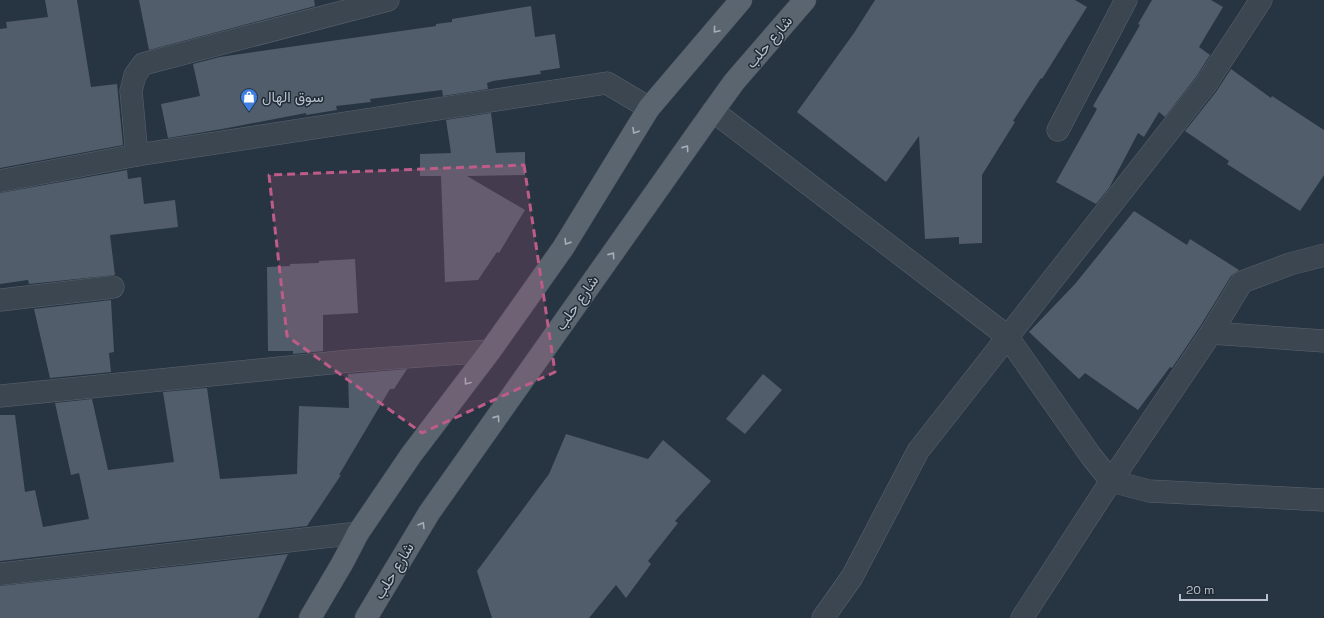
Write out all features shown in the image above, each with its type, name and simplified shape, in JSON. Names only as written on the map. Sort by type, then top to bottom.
[{"type":"main road","points":[[310,618],[358,533],[411,455],[490,351],[563,248],[649,108],[741,0]]},
{"type":"main road","name":"شارع حلب","points":[[366,618],[429,513],[734,82],[805,0]]},
{"type":"street","points":[[134,156],[131,91],[134,75],[143,64],[388,0]]},
{"type":"street","points":[[1058,130],[1126,0]]},
{"type":"street","points":[[823,618],[852,577],[918,451],[1206,84],[1261,0]]},
{"type":"street","points":[[0,180],[134,156],[607,83],[649,108]]},
{"type":"street","points":[[713,112],[1007,336],[1091,456],[1111,481],[1149,491],[1324,500]]},
{"type":"street","points":[[1022,618],[1111,481],[1211,333],[1242,282],[1290,264],[1324,255]]},
{"type":"street","points":[[0,300],[113,287]]},
{"type":"street","points":[[1211,333],[1324,341]]},
{"type":"street","points":[[0,396],[350,361],[490,351]]},
{"type":"street","points":[[0,574],[358,533]]},
{"type":"highlighted area","points":[[524,165],[555,372],[422,433],[287,336],[269,175]]},
{"type":"building","points":[[45,0],[77,0],[91,87],[117,84],[123,145],[0,168],[0,29],[7,28],[6,22],[48,17]]},
{"type":"building","points":[[139,0],[314,0],[315,6],[149,50]]},
{"type":"building","points":[[875,0],[1075,0],[1087,7],[1042,79],[1041,78],[1013,121],[1015,122],[982,175],[982,243],[959,244],[959,237],[925,239],[919,136],[886,182],[797,112],[854,33]]},
{"type":"building","points":[[1152,0],[1211,0],[1223,7],[1199,47],[1210,55],[1196,77],[1165,117],[1159,112],[1144,137],[1138,133],[1109,188],[1096,204],[1056,182],[1097,109],[1093,106],[1140,25],[1138,24]]},
{"type":"building","points":[[531,6],[535,37],[555,34],[560,68],[540,71],[541,74],[493,81],[487,83],[488,89],[443,96],[442,90],[370,99],[371,102],[336,106],[337,110],[306,115],[306,113],[168,138],[161,104],[200,96],[193,64],[220,57],[436,26],[436,24],[452,22],[452,19]]},
{"type":"building","points":[[1231,69],[1271,98],[1272,96],[1324,130],[1324,175],[1300,211],[1227,164],[1229,161],[1185,131],[1216,92]]},
{"type":"building","points":[[491,113],[496,153],[525,152],[525,175],[467,176],[525,210],[499,253],[497,252],[478,280],[445,282],[441,176],[420,176],[420,154],[451,153],[446,120]]},
{"type":"building","points":[[127,170],[128,179],[141,177],[144,204],[175,200],[178,227],[110,235],[115,275],[29,284],[28,280],[0,284],[0,193]]},
{"type":"building","points":[[1134,211],[1187,245],[1190,239],[1239,270],[1231,276],[1172,368],[1170,367],[1138,410],[1085,373],[1079,379],[1029,332],[1075,284]]},
{"type":"building","points":[[355,259],[358,313],[323,315],[323,351],[293,354],[293,351],[268,351],[267,267],[290,266],[290,264],[319,263],[319,261]]},
{"type":"building","points":[[111,300],[114,352],[109,353],[111,372],[50,378],[34,309]]},
{"type":"building","points":[[407,369],[394,389],[390,389],[339,475],[341,475],[307,526],[0,561],[0,415],[15,415],[25,492],[35,490],[43,527],[89,519],[79,473],[71,475],[55,403],[92,399],[108,470],[174,462],[163,392],[207,388],[220,479],[297,474],[299,406],[349,408],[348,374]]},
{"type":"building","points":[[763,374],[782,390],[745,434],[726,419]]},
{"type":"building","points":[[566,434],[648,459],[663,440],[711,481],[675,521],[678,523],[648,561],[651,564],[626,598],[616,585],[589,618],[492,618],[477,571],[549,474]]},
{"type":"building","points":[[288,554],[258,618],[0,618],[0,586]]},
{"type":"place","name":"سوق الهال","points":[[249,112]]}]
